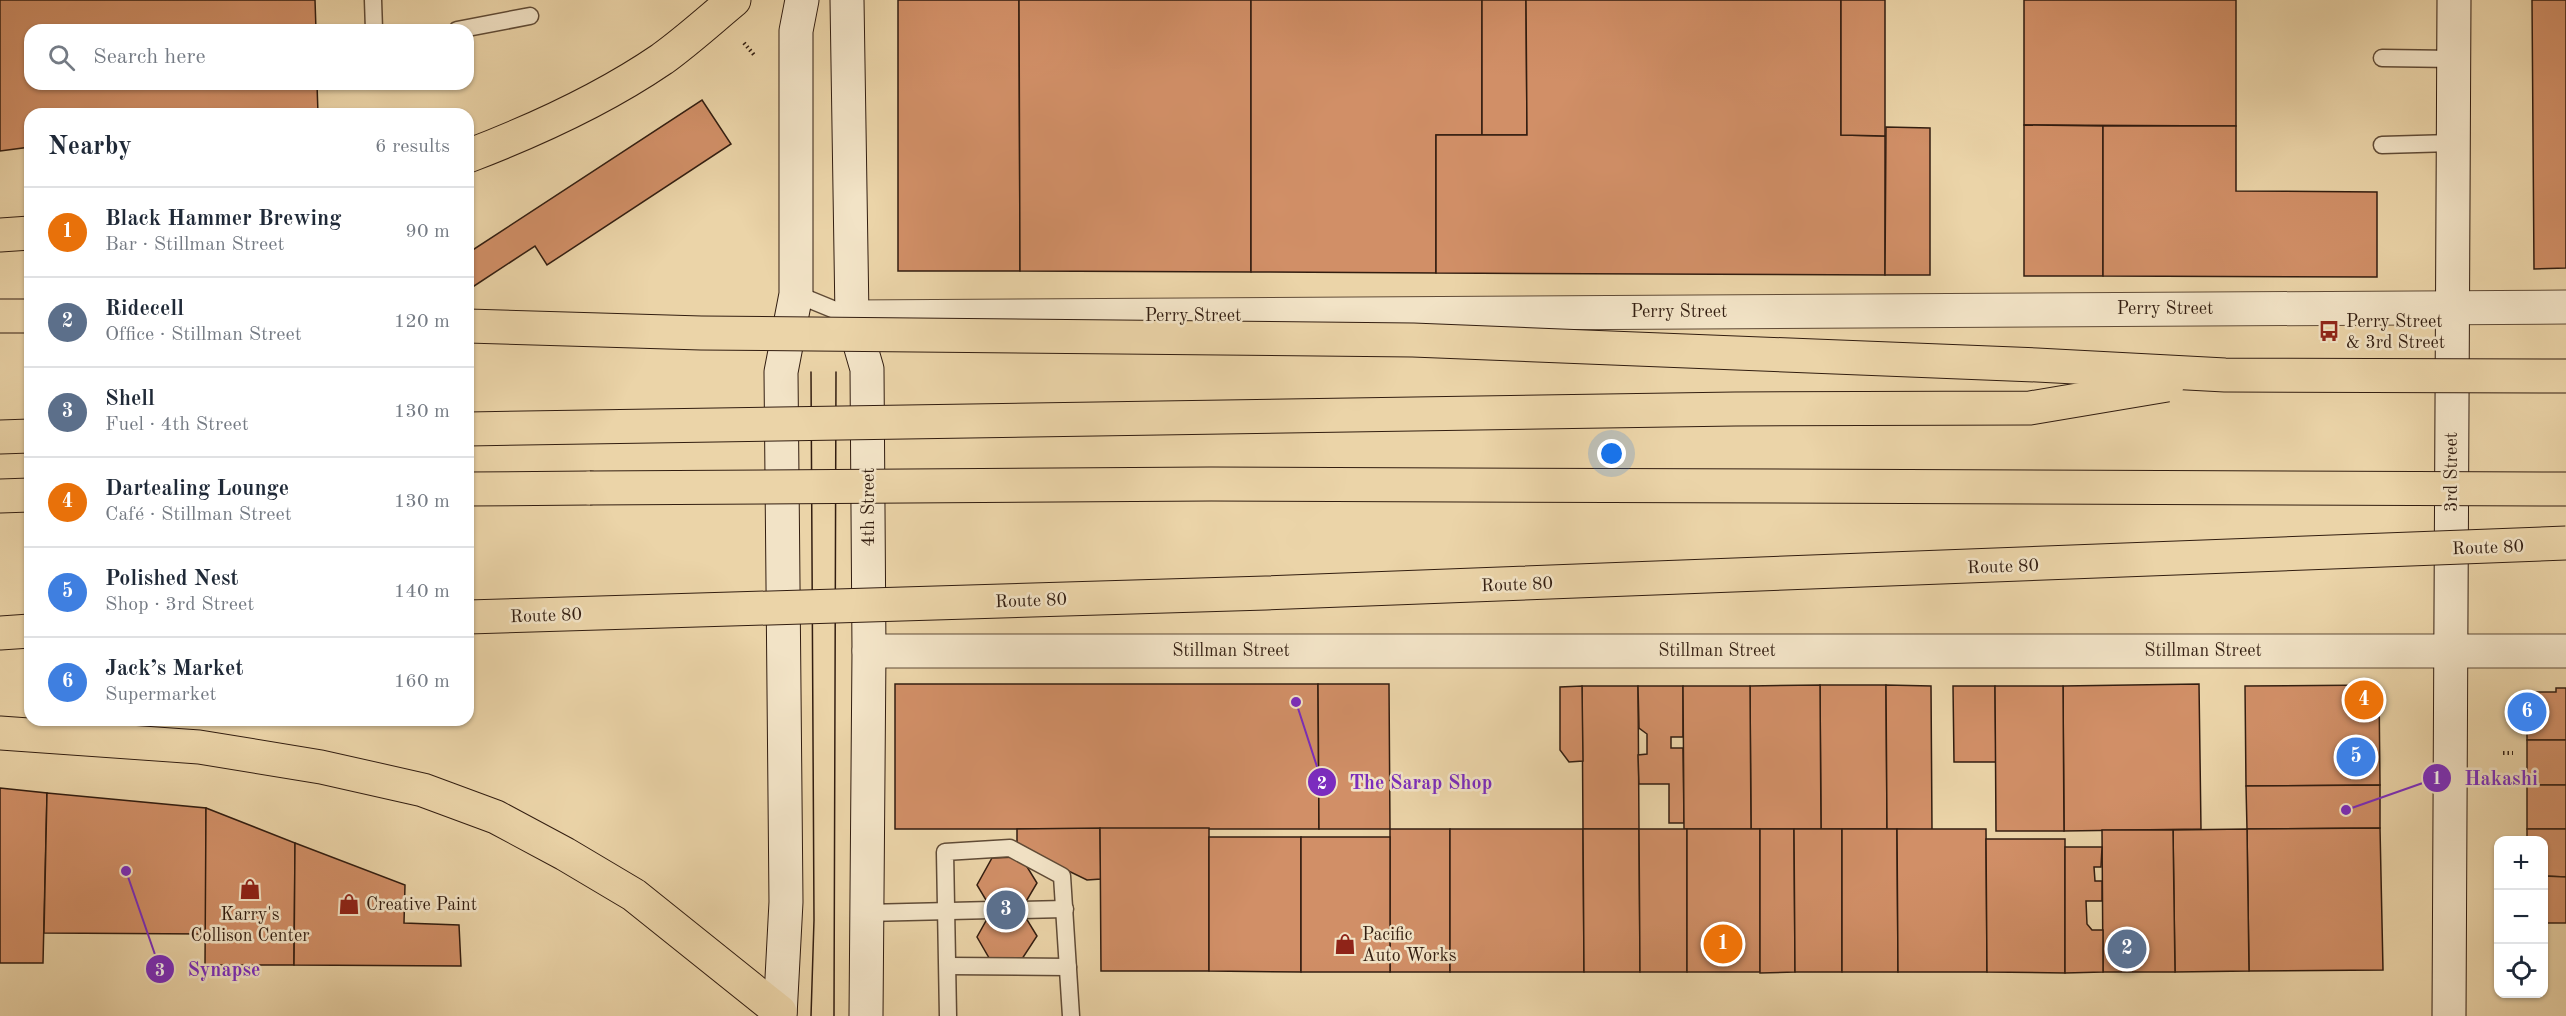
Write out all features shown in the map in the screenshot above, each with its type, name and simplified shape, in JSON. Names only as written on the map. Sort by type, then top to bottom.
[{"type":"highway","points":[[474,154],[534,130],[602,96],[663,58],[734,0]]},
{"type":"highway","points":[[0,235],[24,233]]},
{"type":"highway","points":[[0,316],[24,316]]},
{"type":"highway","points":[[474,326],[701,333],[1413,340],[2037,365],[2225,375],[2566,369]]},
{"type":"highway","points":[[474,429],[1689,409],[2030,408],[2225,375]]},
{"type":"highway","points":[[0,437],[24,436]]},
{"type":"highway","points":[[474,489],[1235,484],[2566,489]]},
{"type":"highway","points":[[0,496],[24,495]]},
{"type":"highway","name":"Route 80","points":[[474,617],[1266,593],[2566,543]]},
{"type":"highway","points":[[0,633],[24,631]]},
{"type":"highway","points":[[0,733],[199,747],[321,767],[423,790],[496,817],[565,854],[634,896],[780,1015]]},
{"type":"street","points":[[780,1015],[786,902],[781,372],[795,294],[796,31],[801,0]]},
{"type":"street","name":"4th Street","points":[[847,0],[852,316],[867,369],[866,1016]]},
{"type":"street","name":"3rd Street","points":[[2449,1016],[2454,0]]},
{"type":"street","name":"Perry Street","points":[[852,316],[2566,307]]},
{"type":"street","name":"Stillman Street","points":[[868,651],[2566,651]]},
{"type":"lane","points":[[373,0],[374,24]]},
{"type":"lane","points":[[474,27],[530,16]]},
{"type":"lane","points":[[2382,58],[2455,59]]},
{"type":"lane","points":[[2382,145],[2452,144]]},
{"type":"lane","name":"Perry Street","points":[[795,294],[852,316]]},
{"type":"lane","points":[[2451,373],[2538,361],[2566,369]]},
{"type":"lane","points":[[2451,373],[2537,387],[2566,369]]},
{"type":"lane","points":[[948,1016],[948,911],[945,852],[1010,848],[1062,876],[1071,1016]]},
{"type":"lane","points":[[1021,910],[1065,909]]},
{"type":"lane","points":[[866,913],[992,910]]},
{"type":"lane","points":[[948,966],[1068,967]]},
{"type":"path","points":[[744,43],[755,56]]},
{"type":"path","points":[[2503,753],[2513,753]]},
{"type":"building","points":[[0,0],[315,0],[316,24],[24,24],[24,90],[317,90],[318,108],[24,108],[24,148],[0,151]]},
{"type":"building","points":[[898,0],[1019,0],[1020,271],[898,271]]},
{"type":"building","points":[[1019,0],[1251,0],[1251,272],[1020,271]]},
{"type":"building","points":[[1251,0],[1482,0],[1482,135],[1436,135],[1436,273],[1251,272]]},
{"type":"building","points":[[1482,0],[1526,0],[1527,135],[1482,135]]},
{"type":"building","points":[[1526,0],[1841,0],[1841,135],[1885,136],[1885,275],[1436,273],[1436,135],[1527,135]]},
{"type":"building","points":[[1841,0],[1885,0],[1885,136],[1841,135]]},
{"type":"building","points":[[2024,0],[2236,0],[2236,126],[2024,125]]},
{"type":"building","points":[[2532,0],[2566,0],[2566,268],[2534,269]]},
{"type":"building","points":[[702,100],[731,144],[547,265],[535,246],[474,286],[474,249]]},
{"type":"building","points":[[2024,125],[2103,126],[2103,276],[2024,276]]},
{"type":"building","points":[[2103,126],[2236,126],[2236,191],[2377,192],[2377,277],[2103,276]]},
{"type":"building","points":[[1886,127],[1930,128],[1930,275],[1885,275]]},
{"type":"building","points":[[895,684],[1318,684],[1319,829],[895,829]]},
{"type":"building","points":[[1318,684],[1389,684],[1390,829],[1319,829]]},
{"type":"building","points":[[2199,684],[2201,829],[2064,831],[2063,686]]},
{"type":"building","points":[[1820,685],[1886,685],[1887,829],[1821,829]]},
{"type":"building","points":[[1820,685],[1821,829],[1751,829],[1750,686]]},
{"type":"building","points":[[1886,685],[1931,686],[1932,830],[1887,829]]},
{"type":"building","points":[[2379,685],[2380,785],[2246,786],[2245,686]]},
{"type":"building","points":[[1582,686],[1638,686],[1639,829],[1583,829]]},
{"type":"building","points":[[1582,686],[1583,761],[1569,762],[1560,750],[1560,687]]},
{"type":"building","points":[[1638,686],[1683,686],[1683,737],[1671,737],[1671,748],[1683,748],[1684,823],[1669,823],[1669,784],[1639,784],[1638,755],[1647,754],[1647,734],[1639,728]]},
{"type":"building","points":[[1683,686],[1750,686],[1751,829],[1684,829]]},
{"type":"building","points":[[1953,686],[1995,686],[1996,762],[1954,762]]},
{"type":"building","points":[[1995,686],[2063,686],[2064,831],[1996,831]]},
{"type":"building","points":[[2556,688],[2566,688],[2566,740],[2527,740],[2527,723],[2523,723],[2523,704],[2527,704],[2527,692],[2556,692]]},
{"type":"building","points":[[2527,740],[2566,740],[2566,785],[2527,785]]},
{"type":"building","points":[[2380,785],[2380,828],[2247,829],[2246,786]]},
{"type":"building","points":[[2527,785],[2566,785],[2566,829],[2527,829]]},
{"type":"building","points":[[0,788],[47,793],[43,963],[0,963]]},
{"type":"building","points":[[47,793],[206,808],[206,934],[44,933]]},
{"type":"building","name":"Karry's Collison Center","points":[[206,808],[295,843],[294,965],[205,965]]},
{"type":"building","points":[[1100,828],[1101,879],[1087,880],[1017,846],[1017,829]]},
{"type":"building","points":[[1100,828],[1209,828],[1209,971],[1101,971]]},
{"type":"building","points":[[2380,828],[2383,970],[2249,971],[2247,829]]},
{"type":"building","points":[[1390,829],[1450,829],[1450,972],[1390,972]]},
{"type":"building","points":[[1450,829],[1583,829],[1584,972],[1450,972]]},
{"type":"building","points":[[1583,829],[1639,829],[1640,972],[1584,972]]},
{"type":"building","points":[[1639,829],[1687,829],[1687,972],[1640,972]]},
{"type":"building","points":[[1687,829],[1760,829],[1760,972],[1687,972]]},
{"type":"building","points":[[1760,829],[1794,829],[1795,972],[1760,973]]},
{"type":"building","points":[[1794,829],[1842,829],[1842,972],[1795,972]]},
{"type":"building","points":[[1842,829],[1897,829],[1898,972],[1842,972]]},
{"type":"building","points":[[1897,829],[1986,829],[1987,972],[1898,972]]},
{"type":"building","points":[[2247,829],[2249,971],[2175,972],[2173,830]]},
{"type":"building","points":[[2527,829],[2566,829],[2566,877],[2548,876],[2548,836],[2527,836]]},
{"type":"building","points":[[2102,830],[2173,830],[2175,972],[2103,972]]},
{"type":"building","points":[[1209,837],[1301,837],[1301,972],[1209,971]]},
{"type":"building","points":[[1301,837],[1390,837],[1390,972],[1301,972]]},
{"type":"building","points":[[1986,839],[2065,839],[2065,973],[1987,972]]},
{"type":"building","name":"Creative Paint","points":[[295,843],[405,885],[404,923],[459,925],[461,966],[294,965]]},
{"type":"building","points":[[2065,847],[2102,847],[2101,867],[2094,867],[2095,881],[2102,881],[2102,901],[2086,901],[2087,924],[2092,930],[2103,930],[2103,972],[2065,973]]},
{"type":"building","points":[[1021,857],[1037,883],[1021,910],[1037,936],[1020,962],[992,963],[977,937],[992,910],[977,885],[992,858]]},
{"type":"building","points":[[2548,876],[2566,877],[2566,923],[2548,923]]},
{"type":"tram line","points":[[811,372],[814,920],[811,1016]]},
{"type":"tram line","points":[[834,1016],[836,372]]},
{"type":"place","name":"Perry Street & 3rd Street","points":[[2329,331]]},
{"type":"place","name":"Dartealing Lounge","points":[[2364,700]]},
{"type":"place","name":"The Sarap Shop","points":[[1296,702]]},
{"type":"place","name":"Jack’s Market","points":[[2527,712]]},
{"type":"place","name":"Polished Nest","points":[[2356,757]]},
{"type":"place","name":"Hakashi","points":[[2346,810]]},
{"type":"place","name":"Synapse","points":[[126,871]]},
{"type":"place","name":"Karry's Collison Center","points":[[250,889]]},
{"type":"place","name":"Creative Paint","points":[[349,904]]},
{"type":"place","name":"Shell","points":[[1006,910]]},
{"type":"place","name":"Pacific Auto Works","points":[[1345,944]]},
{"type":"place","name":"Black Hammer Brewing","points":[[1723,944]]},
{"type":"place","name":"Ridecell","points":[[2127,949]]}]
